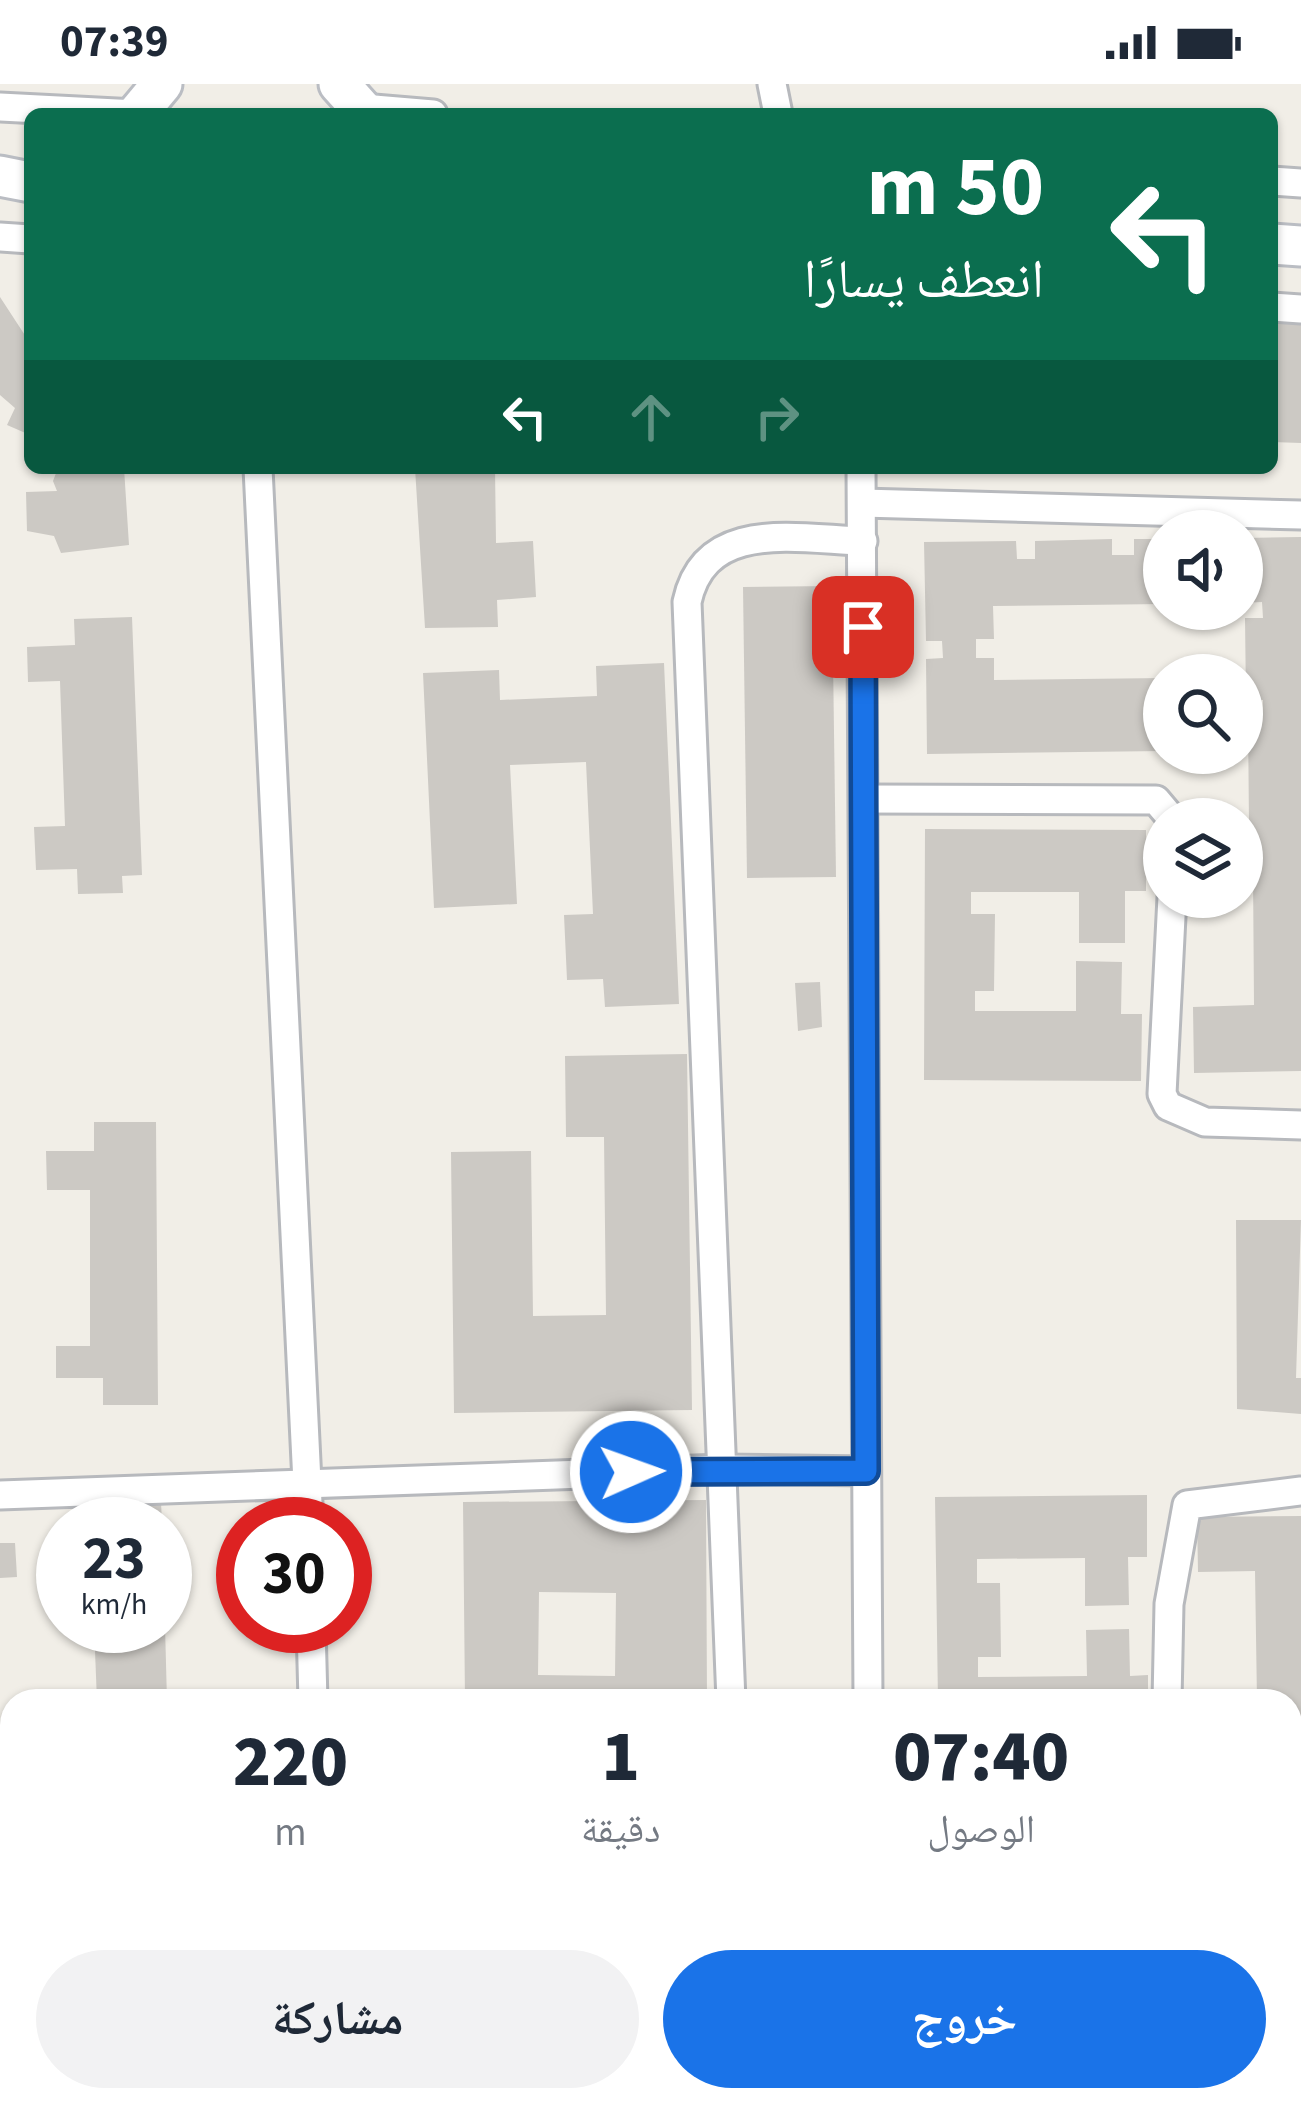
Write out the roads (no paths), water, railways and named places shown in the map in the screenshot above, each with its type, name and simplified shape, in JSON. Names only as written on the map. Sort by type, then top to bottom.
[{"type":"main road","points":[[141,108],[162,84]]},
{"type":"street","points":[[356,102],[394,108]]},
{"type":"street","points":[[258,474],[308,1497]]},
{"type":"street","points":[[861,474],[868,1689]]},
{"type":"street","points":[[862,503],[1301,515]]},
{"type":"street","points":[[731,1689],[687,602],[702,563],[732,542],[862,541]]},
{"type":"street","points":[[864,799],[1143,800]]},
{"type":"street","points":[[1171,918],[1162,1094],[1168,1106],[1205,1122],[1301,1125]]},
{"type":"street","points":[[0,1495],[723,1468],[866,1471]]},
{"type":"street","points":[[1167,1689],[1168,1604],[1187,1505],[1301,1492]]},
{"type":"street","points":[[312,1653],[314,1689]]}]
